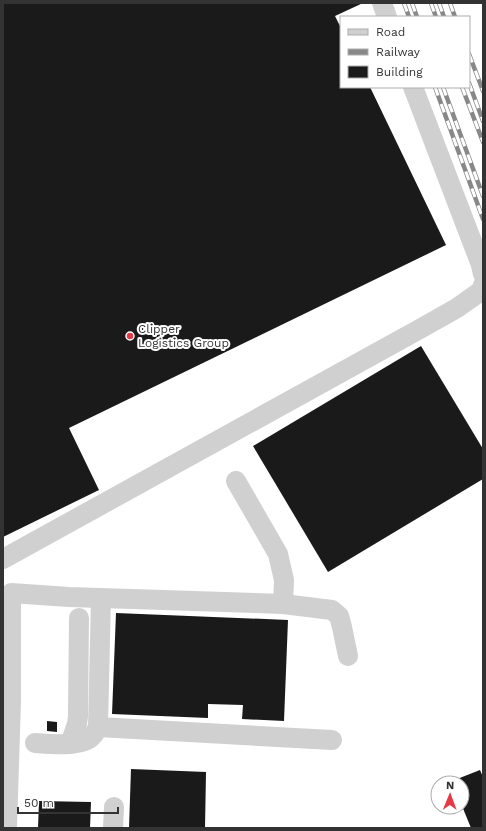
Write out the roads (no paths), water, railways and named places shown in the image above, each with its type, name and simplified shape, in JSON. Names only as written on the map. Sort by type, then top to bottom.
[{"type":"street","points":[[382,3],[387,16]]},
{"type":"street","points":[[413,88],[481,265],[483,274]]},
{"type":"street","points":[[3,559],[457,308],[481,291],[483,285]]},
{"type":"street","points":[[236,482],[278,554],[284,580],[282,604]]},
{"type":"street","points":[[7,828],[7,700],[11,593],[69,597],[282,604],[332,610],[339,616],[348,656]]},
{"type":"street","points":[[35,743],[80,743],[89,739],[98,727],[101,598]]},
{"type":"street","points":[[70,744],[77,724],[78,716],[79,618]]},
{"type":"street","points":[[98,727],[332,740]]},
{"type":"street","points":[[114,807],[114,828]]},
{"type":"railway","points":[[404,3],[409,16]]},
{"type":"railway","points":[[412,3],[417,16]]},
{"type":"railway","points":[[431,3],[436,16]]},
{"type":"railway","points":[[439,3],[444,16]]},
{"type":"railway","points":[[450,3],[455,16]]},
{"type":"railway","points":[[470,57],[483,91]]},
{"type":"railway","points":[[470,86],[483,121]]},
{"type":"railway","points":[[435,88],[483,219]]},
{"type":"railway","points":[[443,88],[483,196]]},
{"type":"railway","points":[[462,88],[483,142]]},
{"type":"place","name":"Clipper Logistics Group","points":[[130,336]]}]
